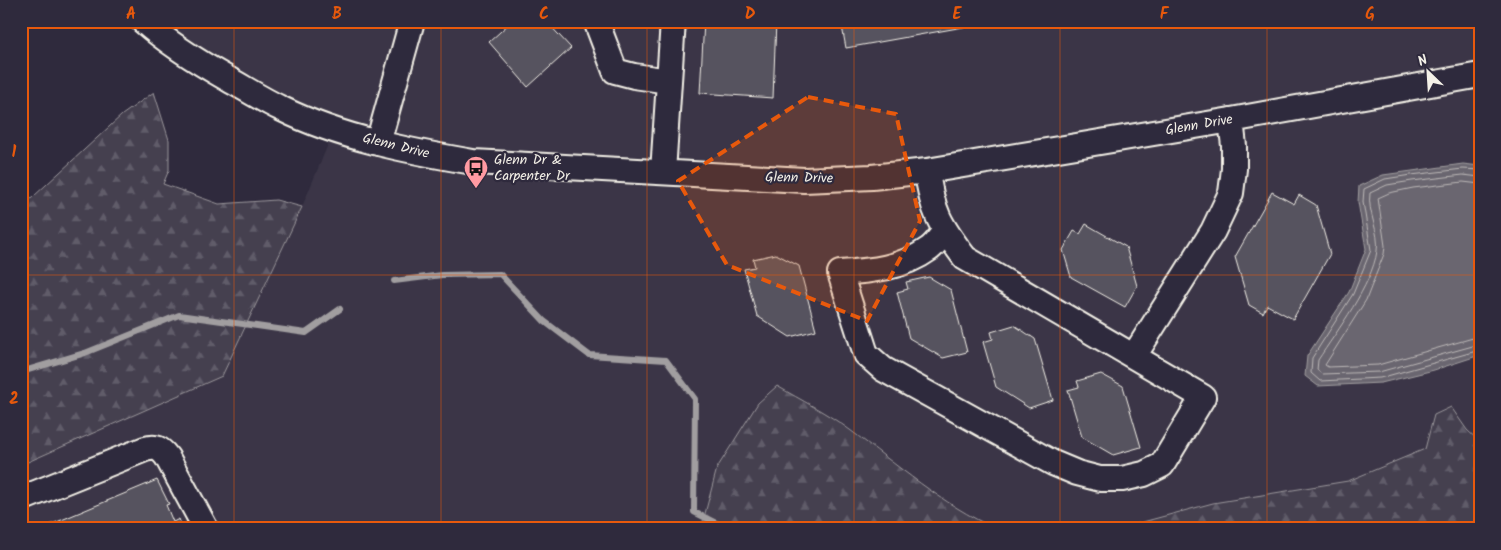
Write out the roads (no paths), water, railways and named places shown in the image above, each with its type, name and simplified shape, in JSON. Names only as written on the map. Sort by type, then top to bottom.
[{"type":"street","name":"Glenn Drive","points":[[143,21],[159,36],[199,63],[282,109],[334,130],[378,143],[472,162],[806,180],[872,177],[927,171],[1231,120],[1480,75]]},
{"type":"street","points":[[378,143],[412,21]]},
{"type":"street","points":[[596,21],[615,71],[669,81]]},
{"type":"street","points":[[663,172],[673,21]]},
{"type":"street","points":[[1134,356],[1213,231],[1231,193],[1234,154],[1231,120]]},
{"type":"street","points":[[927,171],[935,213],[945,232],[966,258],[1202,397],[1162,465],[1144,474],[1122,479],[1100,478],[1077,473],[1053,463],[883,368],[866,354],[840,273],[870,271],[903,264],[931,248],[945,232]]},
{"type":"street","points":[[21,500],[145,449],[155,447],[161,449],[167,457],[206,529]]},
{"type":"water","points":[[1463,164],[1480,166],[1480,355],[1434,370],[1381,383],[1318,386],[1305,376],[1307,356],[1349,292],[1366,249],[1358,202],[1359,186],[1383,175]]},
{"type":"waterway","points":[[394,281],[442,275],[500,274],[544,321],[589,355],[666,360],[695,399],[694,512],[728,529]]},
{"type":"waterway","points":[[21,372],[85,353],[179,315],[306,333],[340,309]]},
{"type":"place","name":"Glenn Dr & Carpenter Dr","points":[[476,189]]}]
